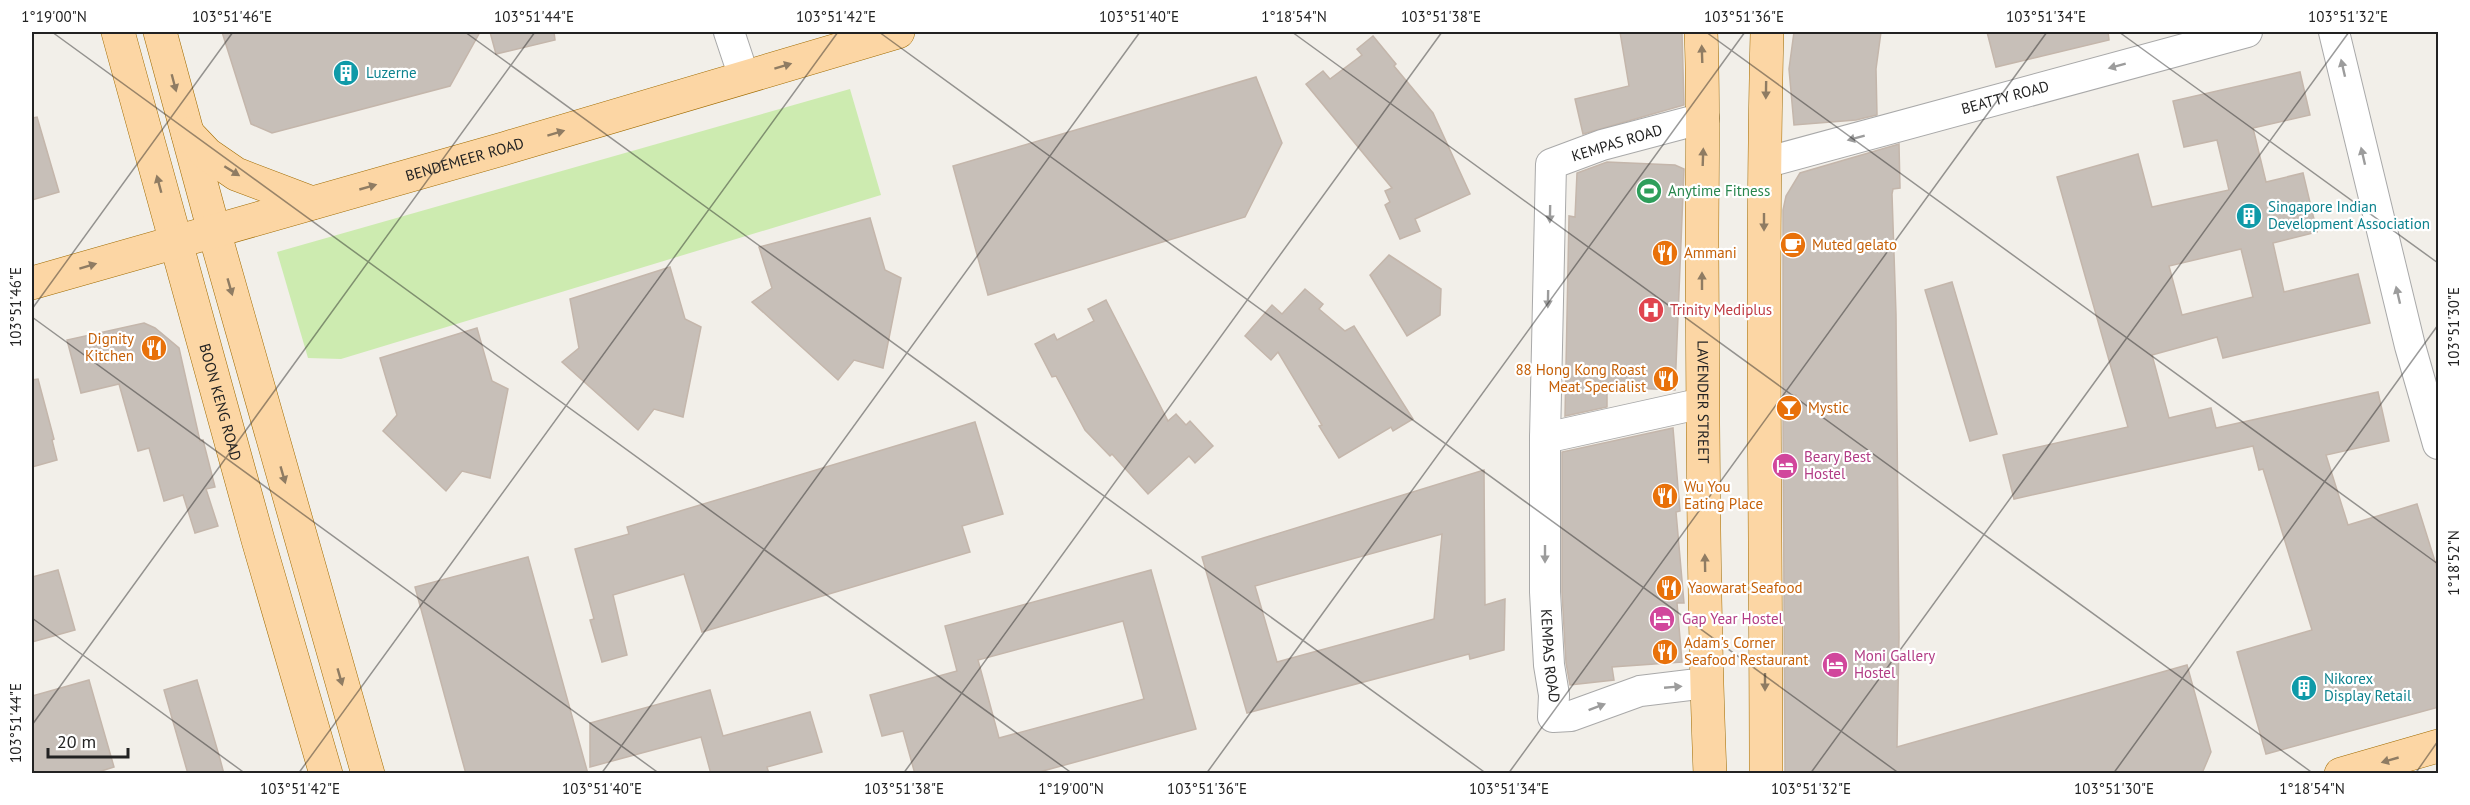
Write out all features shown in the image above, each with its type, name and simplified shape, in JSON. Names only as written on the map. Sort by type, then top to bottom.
[{"type":"main road","name":"BOON KENG ROAD","points":[[118,32],[258,540],[326,774]]},
{"type":"main road","points":[[160,32],[368,774]]},
{"type":"main road","name":"BENDEMEER ROAD","points":[[32,283],[898,32]]},
{"type":"main road","name":"LAVENDER STREET","points":[[1701,32],[1704,118],[1703,403],[1710,774]]},
{"type":"main road","points":[[1766,774],[1764,163],[1767,32]]},
{"type":"main road","points":[[188,134],[207,154],[236,174],[312,203]]},
{"type":"main road","points":[[2341,774],[2439,746]]},
{"type":"street","points":[[729,32],[744,77]]},
{"type":"street","name":"BEATTY ROAD","points":[[1764,163],[2247,32]]},
{"type":"street","points":[[2334,32],[2428,380],[2439,444]]},
{"type":"street","name":"KEMPAS ROAD","points":[[1704,118],[1602,145],[1551,164],[1545,438],[1545,592],[1549,665],[1554,695],[1553,717],[1571,716],[1640,690],[1707,683]]},
{"type":"street","points":[[1545,438],[1703,403]]},
{"type":"green space","points":[[850,89],[881,195],[341,359],[308,358],[277,252]]},
{"type":"building","name":"Luzerne","points":[[222,32],[480,32],[450,86],[272,133],[251,124]]},
{"type":"building","points":[[490,32],[554,32],[555,40],[496,54]]},
{"type":"building","points":[[1620,32],[1682,32],[1684,105],[1583,134],[1575,99],[1629,86]]},
{"type":"building","points":[[1794,32],[1881,32],[1876,69],[1877,115],[1856,120],[1794,125],[1789,69]]},
{"type":"building","points":[[1987,32],[2108,32],[2109,40],[1996,67]]},
{"type":"building","points":[[1373,36],[1396,64],[1394,66],[1433,113],[1470,194],[1415,219],[1420,231],[1400,239],[1385,205],[1390,202],[1385,191],[1392,188],[1306,84],[1323,71],[1330,79],[1362,55],[1357,49]]},
{"type":"building","points":[[2300,72],[2310,115],[2253,128],[2266,182],[2303,173],[2317,232],[2273,243],[2284,292],[2358,274],[2370,323],[2223,358],[2217,337],[2152,355],[2169,418],[2211,408],[2216,428],[2378,392],[2389,441],[2326,455],[2348,525],[2417,504],[2439,574],[2439,707],[2266,754],[2237,652],[2312,630],[2263,469],[2259,470],[2253,446],[2014,499],[2003,455],[2128,427],[2057,177],[2138,154],[2152,207],[2229,190],[2217,140],[2184,147],[2173,101]],"holes":[[[2241,249],[2253,297],[2182,315],[2169,266]]]},
{"type":"building","points":[[1256,77],[1282,143],[1245,217],[988,295],[953,166]]},
{"type":"building","points":[[37,117],[59,192],[32,200],[32,118]]},
{"type":"building","points":[[1899,144],[1900,188],[1893,189],[1892,194],[1896,314],[1899,637],[1897,747],[2187,665],[2211,752],[2203,771],[2195,774],[1785,774],[1783,418],[1796,417],[1796,395],[1783,395],[1783,210],[1786,196],[1800,173]]},
{"type":"building","points":[[1607,162],[1675,165],[1684,169],[1675,390],[1607,387],[1607,407],[1565,416],[1569,216],[1575,217],[1577,173]]},
{"type":"building","points":[[870,218],[885,270],[901,278],[883,368],[854,360],[838,380],[752,302],[772,288],[759,247]]},
{"type":"building","points":[[1389,255],[1441,289],[1440,315],[1407,336],[1370,275]]},
{"type":"building","points":[[670,267],[685,319],[701,327],[683,417],[654,409],[638,430],[562,362],[579,348],[570,299]]},
{"type":"building","points":[[1952,282],[1997,434],[1970,441],[1925,290]]},
{"type":"building","points":[[1305,289],[1323,304],[1319,309],[1345,331],[1354,326],[1413,419],[1393,431],[1391,427],[1339,458],[1278,352],[1271,360],[1245,336],[1272,305],[1282,314]]},
{"type":"building","points":[[1106,300],[1168,421],[1176,414],[1186,425],[1190,421],[1213,446],[1195,463],[1189,456],[1148,494],[1112,454],[1110,456],[1085,430],[1056,376],[1052,377],[1035,344],[1054,334],[1057,340],[1094,321],[1088,309]]},
{"type":"building","points":[[144,323],[155,328],[179,348],[200,441],[203,440],[215,487],[206,489],[218,526],[195,533],[183,495],[164,501],[149,448],[138,451],[119,384],[81,393],[67,340]]},
{"type":"building","points":[[477,328],[492,381],[508,389],[490,478],[462,471],[446,491],[383,431],[397,415],[380,358]]},
{"type":"building","points":[[38,379],[54,439],[52,440],[57,460],[32,467],[32,380]]},
{"type":"building","points":[[975,422],[1003,514],[962,526],[970,552],[702,632],[684,574],[613,595],[627,655],[602,662],[590,620],[594,619],[575,549],[629,534],[627,527]]},
{"type":"building","points":[[1673,428],[1680,511],[1676,512],[1684,603],[1677,603],[1682,662],[1612,667],[1614,680],[1570,685],[1566,663],[1562,592],[1562,452]]},
{"type":"building","points":[[1484,470],[1485,605],[1505,599],[1504,650],[1470,659],[1469,654],[1247,713],[1202,557]],"holes":[[[1442,534],[1434,619],[1277,662],[1255,586]]]},
{"type":"building","points":[[528,557],[588,774],[466,774],[415,587]]},
{"type":"building","points":[[58,570],[75,630],[32,642],[32,577]]},
{"type":"building","points":[[1151,570],[1196,729],[1032,774],[915,774],[903,731],[882,736],[870,695],[957,671],[945,626]],"holes":[[[1123,621],[1144,699],[999,738],[978,660]]]},
{"type":"building","points":[[89,680],[114,767],[92,774],[32,774],[32,696]]},
{"type":"building","points":[[197,680],[224,774],[188,774],[164,690]]},
{"type":"building","points":[[710,690],[723,736],[810,712],[822,752],[767,767],[769,774],[711,774],[701,737],[590,767],[590,723]]},
{"type":"place","name":"Luzerne","points":[[346,73]]},
{"type":"place","name":"Anytime Fitness","points":[[1649,191]]},
{"type":"place","name":"Singapore Indian Development Association","points":[[2249,216]]},
{"type":"place","name":"Muted gelato","points":[[1793,245]]},
{"type":"place","name":"Ammani","points":[[1665,253]]},
{"type":"place","name":"Trinity Mediplus","points":[[1651,310]]},
{"type":"place","name":"Dignity Kitchen","points":[[154,348]]},
{"type":"place","name":"88 Hong Kong Roast Meat Specialist","points":[[1666,379]]},
{"type":"place","name":"Mystic","points":[[1789,408]]},
{"type":"place","name":"Beary Best Hostel","points":[[1785,466]]},
{"type":"place","name":"Wu You Eating Place","points":[[1665,496]]},
{"type":"place","name":"Yaowarat Seafood","points":[[1669,588]]},
{"type":"place","name":"Gap Year Hostel","points":[[1662,619]]},
{"type":"place","name":"Adam's Corner Seafood Restaurant","points":[[1665,652]]},
{"type":"place","name":"Moni Gallery Hostel","points":[[1835,665]]},
{"type":"place","name":"Nikorex Display Retail","points":[[2304,688]]}]
